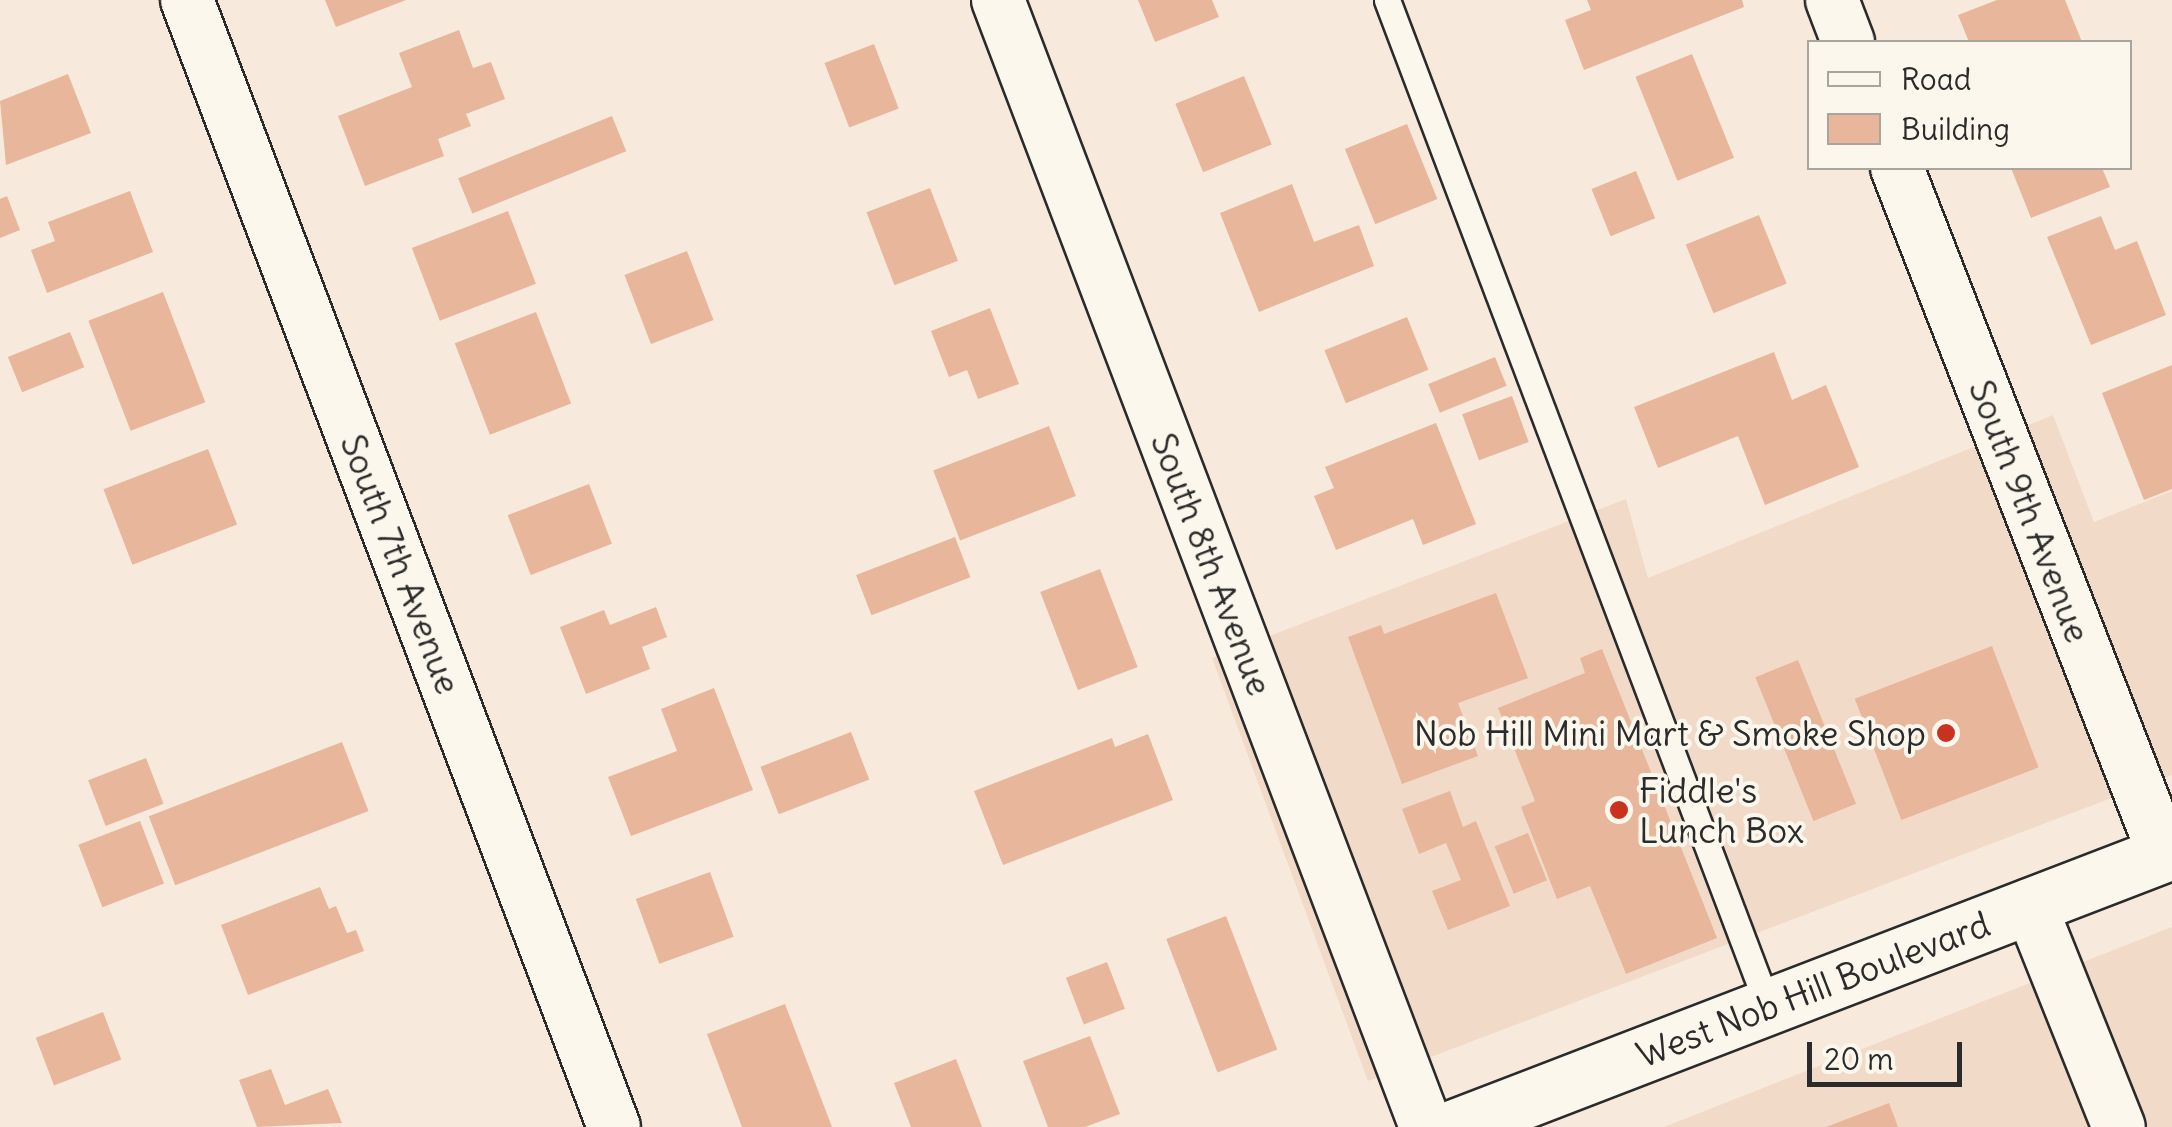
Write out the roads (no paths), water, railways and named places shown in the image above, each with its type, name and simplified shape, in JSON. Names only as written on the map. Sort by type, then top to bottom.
[{"type":"main road","name":"West Nob Hill Boulevard","points":[[1454,1127],[2168,852]]},
{"type":"street","name":"South 7th Avenue","points":[[187,0],[614,1127]]},
{"type":"street","name":"South 8th Avenue","points":[[998,0],[1426,1127]]},
{"type":"street","points":[[1832,0],[1847,40]]},
{"type":"street","name":"South 9th Avenue","points":[[1898,170],[2168,852]]},
{"type":"street","points":[[2030,905],[2119,1127]]},
{"type":"lane","points":[[1386,0],[1768,1006]]},
{"type":"place","name":"Nob Hill Mini Mart & Smoke Shop","points":[[1946,733]]},
{"type":"place","name":"Fiddle's Lunch Box","points":[[1619,810]]}]
